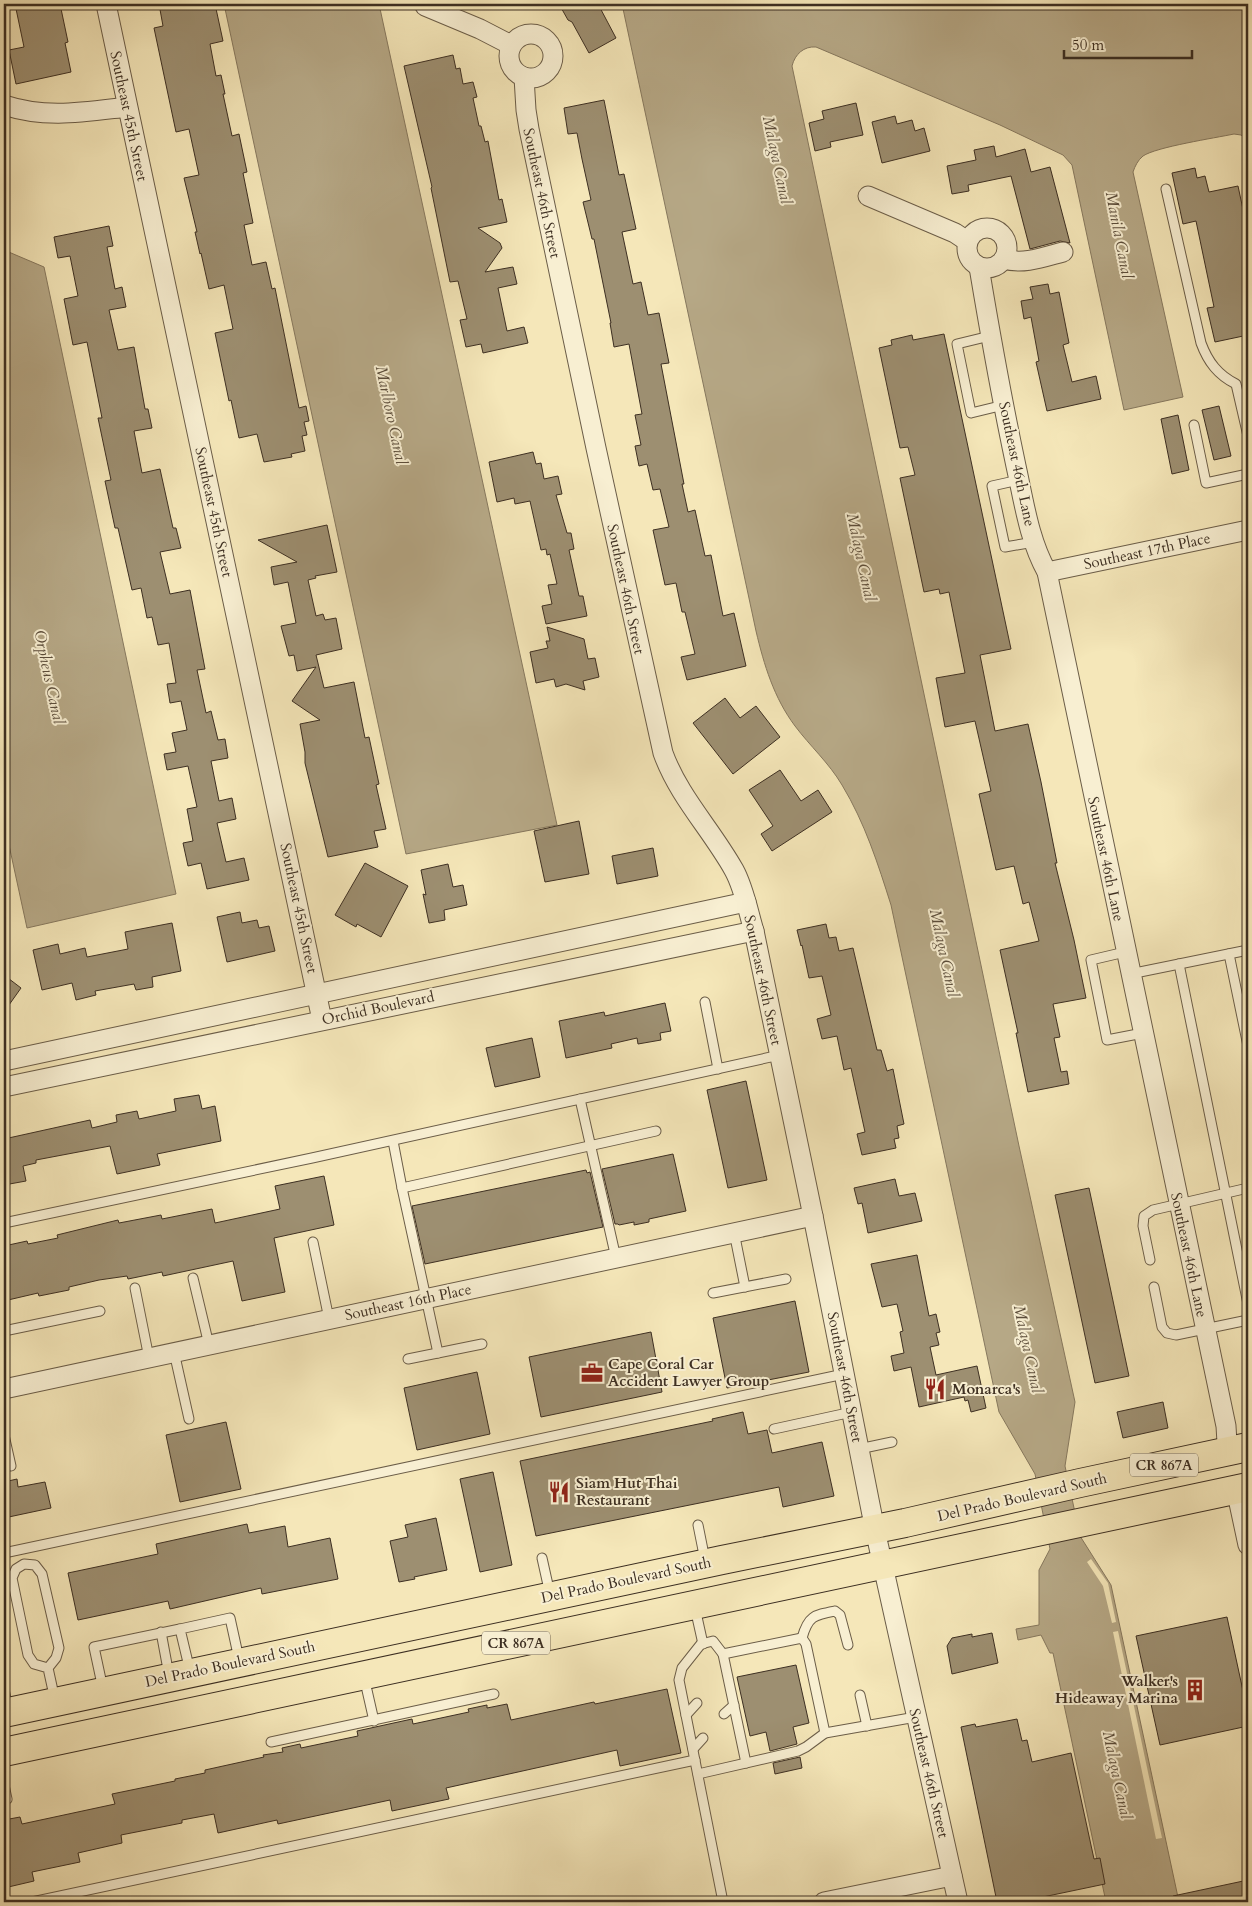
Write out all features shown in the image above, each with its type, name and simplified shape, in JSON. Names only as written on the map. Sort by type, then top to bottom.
[{"type":"main road","name":"Del Prado Boulevard South","points":[[5,1704],[55,1702],[706,1563],[875,1530],[1016,1499],[1080,1482],[1236,1450]]},
{"type":"main road","points":[[1081,1519],[1138,1492],[1195,1480],[1209,1474],[1236,1450]]},
{"type":"main road","name":"CR 867A","points":[[4,1752],[883,1565],[1245,1483]]},
{"type":"street","name":"Southeast 45th Street","points":[[106,4],[322,1020]]},
{"type":"street","points":[[425,6],[511,44]]},
{"type":"street","points":[[538,34],[550,44],[553,59],[546,73],[532,78],[518,74],[510,64],[509,51],[511,44],[516,38],[538,34]]},
{"type":"street","name":"Southeast 46th Street","points":[[524,77],[529,130],[600,468],[663,753],[677,786],[735,871],[754,931],[875,1530],[958,1902]]},
{"type":"street","points":[[4,105],[26,112],[46,114],[127,107]]},
{"type":"street","points":[[868,196],[955,233],[968,241],[971,234],[984,227],[999,231],[1007,244],[1007,252],[1004,259],[993,267],[979,267]]},
{"type":"street","name":"Southeast 46th Lane","points":[[968,241],[967,253],[970,259],[979,267],[990,336],[1019,480],[1034,542],[1046,572],[1226,1426],[1227,1443],[1236,1450]]},
{"type":"street","points":[[1004,259],[1012,262],[1024,261],[1063,252]]},
{"type":"street","name":"Southeast 17th Place","points":[[1046,572],[1248,530]]},
{"type":"street","name":"Orchid Boulevard","points":[[4,1061],[746,902]]},
{"type":"street","name":"Orchid Boulevard","points":[[4,1087],[754,931]]},
{"type":"street","name":"Southeast 16th Place","points":[[4,1388],[813,1216]]},
{"type":"street","points":[[1245,1483],[1239,1503],[1248,1545]]},
{"type":"street","points":[[824,1902],[952,1876]]},
{"type":"lane","points":[[1166,189],[1201,343],[1211,365],[1227,380],[1236,384],[1248,436]]},
{"type":"lane","points":[[990,336],[957,344],[971,413],[1004,405]]},
{"type":"lane","points":[[1194,425],[1206,483],[1248,474]]},
{"type":"lane","points":[[1019,480],[992,486],[1006,547],[1034,542]]},
{"type":"lane","points":[[1130,974],[1248,950]]},
{"type":"lane","points":[[1125,952],[1091,960],[1108,1040],[1142,1033]]},
{"type":"lane","points":[[1229,954],[1248,1046]]},
{"type":"lane","points":[[1179,964],[1248,1304]]},
{"type":"lane","points":[[705,1002],[718,1069]]},
{"type":"lane","points":[[4,1223],[780,1055]]},
{"type":"lane","points":[[580,1099],[616,1258]]},
{"type":"lane","points":[[402,1188],[656,1131]]},
{"type":"lane","points":[[393,1140],[438,1353]]},
{"type":"lane","points":[[1150,1260],[1143,1226],[1144,1216],[1153,1210],[1248,1188]]},
{"type":"lane","points":[[734,1232],[745,1287]]},
{"type":"lane","points":[[313,1242],[329,1319]]},
{"type":"lane","points":[[193,1278],[209,1345]]},
{"type":"lane","points":[[713,1293],[786,1279]]},
{"type":"lane","points":[[1154,1287],[1162,1326],[1167,1333],[1176,1335],[1248,1320]]},
{"type":"lane","points":[[135,1288],[149,1358]]},
{"type":"lane","points":[[4,1331],[100,1311]]},
{"type":"lane","points":[[408,1359],[482,1344]]},
{"type":"lane","points":[[174,1352],[189,1419]]},
{"type":"lane","points":[[4,1553],[844,1374]]},
{"type":"lane","points":[[774,1429],[852,1412]]},
{"type":"lane","points":[[4,1435],[10,1466]]},
{"type":"lane","points":[[859,1449],[892,1442]]},
{"type":"lane","points":[[698,1525],[706,1563]]},
{"type":"lane","points":[[20,1550],[24,1564]]},
{"type":"lane","points":[[542,1558],[550,1596]]},
{"type":"lane","points":[[24,1564],[35,1565],[42,1574],[59,1648],[56,1658],[48,1668],[34,1664],[28,1655],[12,1578],[16,1569],[24,1564]]},
{"type":"lane","points":[[694,1605],[703,1644]]},
{"type":"lane","points":[[825,1733],[806,1644],[802,1638],[806,1623],[815,1615],[835,1611],[840,1615],[848,1645]]},
{"type":"lane","points":[[103,1692],[94,1647],[161,1632],[230,1618],[240,1662]]},
{"type":"lane","points":[[180,1629],[180,1675]]},
{"type":"lane","points":[[161,1632],[180,1675]]},
{"type":"lane","points":[[723,1654],[802,1638]]},
{"type":"lane","points":[[723,1902],[678,1680],[682,1668],[701,1644],[714,1642],[723,1654],[746,1763]]},
{"type":"lane","points":[[48,1668],[55,1702]]},
{"type":"lane","points":[[719,1682],[727,1674]]},
{"type":"lane","points":[[364,1676],[374,1721]]},
{"type":"lane","points":[[271,1742],[494,1694]]},
{"type":"lane","points":[[860,1696],[867,1726]]},
{"type":"lane","points":[[686,1715],[697,1703]]},
{"type":"lane","points":[[724,1714],[734,1705]]},
{"type":"lane","points":[[698,1774],[798,1751],[806,1748],[825,1733],[916,1717]]},
{"type":"lane","points":[[693,1749],[703,1738]]},
{"type":"lane","points":[[32,1902],[695,1760]]},
{"type":"lane","points":[[4,1785],[6,1799],[4,1800]]},
{"type":"water","name":"Marlboro Canal","points":[[224,4],[379,4],[557,825],[406,854]]},
{"type":"water","points":[[622,4],[1093,4],[1142,8],[1168,4],[1248,4],[1248,140],[1241,135],[1234,134],[1160,149],[1143,156],[1133,172],[1183,397],[1124,410],[1072,165],[1063,155],[1000,125],[816,47],[804,49],[795,58],[792,66],[1019,1146],[1075,1402],[1065,1466],[1080,1536],[1111,1585],[1179,1902],[1106,1902],[1053,1653],[1050,1653],[1041,1635],[1018,1640],[1016,1629],[1039,1625],[1039,1570],[1050,1549],[1035,1474],[999,1412],[891,905],[881,874],[850,799],[831,769],[801,733],[781,704],[763,656],[756,631]]},
{"type":"water","name":"Orpheus Canal","points":[[4,250],[44,267],[176,894],[27,928],[4,822]]},
{"type":"pier","points":[[1091,1559],[1108,1583],[1116,1622],[1112,1623],[1103,1586],[1087,1562]]},
{"type":"pier","points":[[1118,1631],[1162,1838],[1156,1839],[1113,1632]]},
{"type":"building","points":[[15,4],[60,4],[68,42],[65,43],[71,72],[16,84],[9,50],[24,47]]},
{"type":"building","points":[[159,4],[215,4],[223,41],[210,44],[216,76],[221,75],[232,136],[239,134],[247,172],[243,173],[253,223],[244,225],[252,265],[266,262],[272,289],[275,288],[299,408],[306,406],[309,421],[304,422],[307,435],[302,436],[305,451],[291,454],[292,457],[264,462],[257,434],[239,438],[231,400],[229,401],[215,333],[233,329],[224,285],[209,289],[200,254],[195,232],[197,232],[184,178],[199,175],[189,129],[176,132],[154,28],[163,26]]},
{"type":"building","points":[[559,4],[598,4],[616,38],[589,53],[572,22],[568,20]]},
{"type":"building","points":[[453,55],[456,69],[460,68],[463,84],[473,82],[477,97],[473,98],[479,126],[481,126],[485,142],[488,141],[499,200],[502,199],[507,222],[478,228],[500,243],[502,248],[485,272],[513,267],[517,284],[498,288],[507,331],[524,327],[528,343],[483,353],[481,344],[466,347],[460,320],[467,319],[458,281],[450,282],[432,187],[404,66]]},
{"type":"building","points":[[604,100],[619,175],[624,174],[636,229],[622,232],[633,284],[641,282],[648,315],[659,313],[669,363],[661,364],[688,512],[695,510],[705,556],[711,555],[723,616],[734,613],[746,666],[687,680],[681,657],[695,654],[685,612],[682,612],[676,583],[665,585],[653,530],[669,527],[660,489],[653,490],[647,464],[639,466],[635,446],[641,445],[635,415],[642,414],[629,344],[614,347],[594,239],[592,239],[583,202],[591,200],[577,133],[568,134],[564,108]]},
{"type":"building","points":[[856,103],[863,135],[830,142],[831,147],[815,151],[809,123],[824,119],[822,111]]},
{"type":"building","points":[[895,116],[897,124],[912,120],[915,131],[924,128],[930,151],[882,163],[872,122]]},
{"type":"building","points":[[994,146],[996,157],[1025,149],[1031,172],[1050,167],[1070,243],[1060,241],[1030,249],[1011,176],[968,185],[969,191],[952,194],[947,166],[976,160],[974,150]]},
{"type":"building","points":[[1195,168],[1197,178],[1205,176],[1209,192],[1238,186],[1248,233],[1248,335],[1215,342],[1207,308],[1214,307],[1196,221],[1183,224],[1172,173]]},
{"type":"building","points":[[109,226],[113,246],[107,247],[115,289],[122,287],[126,307],[109,310],[118,350],[134,347],[145,409],[148,409],[152,428],[134,431],[142,473],[160,469],[173,528],[176,528],[181,548],[160,552],[170,594],[190,590],[205,669],[197,670],[206,713],[211,711],[218,740],[225,739],[228,758],[211,761],[219,801],[232,798],[236,819],[217,823],[226,862],[244,858],[249,880],[207,889],[201,863],[188,866],[183,843],[193,841],[187,809],[197,807],[188,766],[167,770],[164,754],[176,752],[172,733],[187,730],[181,701],[170,703],[167,684],[176,683],[169,643],[158,645],[152,617],[147,618],[141,588],[132,590],[118,528],[115,528],[105,481],[111,480],[98,418],[102,418],[87,342],[73,345],[64,299],[78,296],[70,256],[58,258],[54,237]]},
{"type":"building","points":[[1048,284],[1050,294],[1059,292],[1069,343],[1063,345],[1072,382],[1096,376],[1101,399],[1047,411],[1036,362],[1039,361],[1031,317],[1024,319],[1021,301],[1033,299],[1030,287]]},
{"type":"building","points":[[944,334],[1011,649],[980,655],[995,731],[1028,724],[1057,863],[1055,863],[1086,998],[1053,1004],[1060,1037],[1054,1038],[1061,1072],[1067,1071],[1069,1084],[1028,1092],[1016,1033],[1018,1033],[1000,950],[1039,941],[1029,902],[1023,904],[1014,866],[996,870],[979,794],[991,791],[975,721],[945,727],[936,678],[965,673],[949,592],[940,594],[939,589],[924,592],[900,478],[915,475],[908,447],[900,448],[879,348],[892,345],[891,340],[912,335],[913,340]]},
{"type":"building","points":[[1219,406],[1231,456],[1214,460],[1202,410]]},
{"type":"building","points":[[1178,415],[1189,470],[1172,474],[1161,419]]},
{"type":"building","points":[[533,452],[536,464],[541,463],[544,479],[558,476],[562,494],[556,495],[567,533],[571,533],[574,549],[569,550],[579,596],[583,596],[587,616],[546,624],[542,606],[552,604],[548,585],[557,584],[550,554],[547,555],[546,549],[541,550],[530,501],[515,504],[514,498],[497,502],[489,462]]},
{"type":"building","points":[[327,525],[337,572],[315,576],[316,578],[308,580],[316,616],[323,614],[325,620],[336,618],[342,649],[316,655],[324,688],[354,682],[365,738],[369,737],[379,784],[376,785],[386,829],[374,831],[378,847],[328,857],[305,763],[300,724],[320,720],[292,701],[316,667],[297,671],[294,655],[289,656],[281,626],[296,623],[288,582],[274,585],[271,567],[297,562],[258,540]]},
{"type":"building","points":[[547,627],[584,639],[588,659],[595,658],[599,677],[583,681],[585,690],[566,684],[556,687],[554,679],[536,683],[530,652],[548,648],[546,641],[550,641]]},
{"type":"building","points":[[725,698],[740,718],[756,706],[780,737],[733,774],[693,723]]},
{"type":"building","points":[[780,770],[801,801],[818,790],[832,812],[772,851],[761,834],[773,826],[749,790]]},
{"type":"building","points":[[579,821],[589,874],[545,882],[534,831]]},
{"type":"building","points":[[653,848],[658,876],[617,884],[612,856]]},
{"type":"building","points":[[365,863],[408,886],[381,937],[357,924],[356,927],[335,915]]},
{"type":"building","points":[[448,864],[453,887],[463,885],[467,905],[444,910],[445,920],[429,923],[423,894],[426,895],[421,870]]},
{"type":"building","points":[[240,912],[242,923],[257,920],[259,928],[269,926],[275,951],[227,962],[217,917]]},
{"type":"building","points":[[172,923],[181,971],[152,977],[153,987],[136,990],[134,984],[95,991],[96,995],[76,1000],[72,983],[42,990],[33,950],[58,944],[60,954],[85,948],[87,957],[128,949],[125,932]]},
{"type":"building","points":[[826,924],[829,938],[836,937],[839,951],[853,948],[877,1050],[881,1050],[887,1071],[893,1069],[904,1124],[897,1126],[899,1138],[894,1139],[896,1148],[862,1155],[857,1134],[865,1132],[851,1068],[844,1070],[837,1036],[822,1039],[817,1019],[831,1015],[822,976],[809,978],[797,930]]},
{"type":"building","points":[[4,975],[21,988],[4,1012]]},
{"type":"building","points":[[665,1003],[671,1031],[660,1033],[661,1040],[638,1044],[637,1038],[611,1044],[612,1048],[566,1058],[559,1021],[604,1012],[605,1016]]},
{"type":"building","points":[[532,1038],[540,1077],[495,1087],[486,1048]]},
{"type":"building","points":[[746,1081],[767,1180],[728,1188],[707,1090]]},
{"type":"building","points":[[199,1095],[202,1109],[215,1106],[221,1141],[157,1154],[160,1165],[117,1174],[110,1146],[36,1160],[36,1163],[23,1166],[26,1181],[4,1185],[4,1139],[90,1120],[92,1128],[117,1122],[116,1115],[137,1111],[139,1119],[176,1111],[174,1099]]},
{"type":"building","points":[[673,1154],[686,1211],[649,1219],[649,1222],[634,1225],[634,1222],[615,1224],[602,1169]]},
{"type":"building","points":[[586,1170],[587,1173],[590,1172],[603,1227],[425,1264],[412,1206]]},
{"type":"building","points":[[324,1176],[334,1225],[274,1238],[285,1292],[242,1301],[233,1261],[163,1276],[162,1272],[128,1279],[127,1276],[99,1280],[69,1287],[69,1290],[39,1296],[38,1293],[8,1300],[4,1280],[4,1246],[27,1241],[28,1244],[58,1238],[57,1235],[118,1220],[119,1223],[161,1215],[162,1219],[212,1209],[215,1223],[280,1209],[275,1186]]},
{"type":"building","points":[[895,1179],[899,1196],[915,1193],[922,1221],[868,1233],[862,1203],[858,1204],[854,1188]]},
{"type":"building","points":[[1089,1188],[1129,1376],[1095,1383],[1055,1195]]},
{"type":"building","points":[[917,1255],[929,1316],[936,1314],[940,1332],[936,1333],[939,1345],[930,1347],[936,1375],[977,1366],[986,1408],[971,1412],[968,1400],[965,1401],[964,1397],[919,1407],[911,1367],[894,1371],[891,1356],[904,1353],[900,1332],[903,1331],[897,1304],[882,1307],[871,1264]]},
{"type":"building","points":[[795,1301],[809,1372],[727,1388],[713,1318]]},
{"type":"building","points":[[651,1332],[662,1392],[541,1417],[529,1357]]},
{"type":"building","points":[[477,1372],[490,1434],[417,1450],[404,1388]]},
{"type":"building","points":[[1163,1402],[1168,1428],[1123,1438],[1117,1412]]},
{"type":"building","points":[[743,1412],[748,1434],[767,1430],[772,1453],[822,1442],[834,1496],[783,1507],[779,1487],[536,1536],[520,1461],[713,1421],[712,1419]]},
{"type":"building","points":[[226,1422],[241,1489],[180,1502],[166,1435]]},
{"type":"building","points":[[493,1472],[512,1565],[480,1572],[460,1479]]},
{"type":"building","points":[[17,1479],[18,1487],[45,1482],[51,1508],[4,1518],[4,1482]]},
{"type":"building","points":[[436,1518],[447,1570],[399,1582],[390,1541],[408,1537],[405,1525]]},
{"type":"building","points":[[247,1524],[249,1533],[285,1526],[288,1547],[330,1538],[338,1579],[262,1594],[261,1588],[170,1609],[168,1601],[78,1620],[68,1573],[158,1554],[156,1544]]},
{"type":"building","name":"Walker's Hideaway Marina","points":[[1227,1617],[1248,1714],[1248,1726],[1160,1745],[1136,1636]]},
{"type":"building","points":[[992,1633],[998,1663],[952,1674],[947,1646],[952,1638]]},
{"type":"building","points":[[796,1665],[809,1723],[793,1727],[797,1744],[770,1751],[766,1732],[750,1736],[737,1677]]},
{"type":"building","points":[[667,1689],[681,1753],[620,1766],[617,1750],[446,1788],[449,1799],[392,1811],[390,1800],[278,1824],[277,1820],[218,1833],[214,1814],[182,1820],[182,1823],[121,1835],[122,1843],[78,1853],[80,1862],[32,1872],[34,1881],[4,1888],[4,1820],[20,1817],[22,1824],[115,1804],[112,1794],[175,1781],[175,1779],[205,1773],[205,1770],[264,1757],[263,1755],[283,1752],[282,1748],[300,1744],[301,1748],[358,1736],[357,1731],[412,1719],[413,1724],[469,1712],[468,1709],[487,1705],[487,1708],[507,1704],[511,1720]]},
{"type":"building","points":[[1017,1719],[1022,1741],[1027,1740],[1032,1762],[1071,1753],[1094,1859],[1100,1858],[1105,1884],[1019,1902],[997,1902],[961,1727],[975,1724],[976,1727]]},
{"type":"building","points":[[800,1757],[802,1768],[775,1774],[773,1763]]},
{"type":"building","points":[[1248,1880],[1248,1902],[1173,1902],[1173,1896]]},
{"type":"place","name":"Cape Coral Car Accident Lawyer Group","points":[[592,1373]]},
{"type":"place","name":"Monarca's","points":[[935,1389]]},
{"type":"place","name":"Siam Hut Thai Restaurant","points":[[559,1492]]},
{"type":"place","name":"Walker's Hideaway Marina","points":[[1195,1690]]},
{"type":"water label","name":"Malaga Canal","points":[[777,160]]},
{"type":"water label","name":"Manila Canal","points":[[1119,235]]},
{"type":"water label","name":"Malaga Canal","points":[[861,557]]},
{"type":"water label","name":"Malaga Canal","points":[[944,953]]},
{"type":"water label","name":"Malaga Canal","points":[[1028,1349]]},
{"type":"water label","name":"Malaga Canal","points":[[1117,1775]]}]
